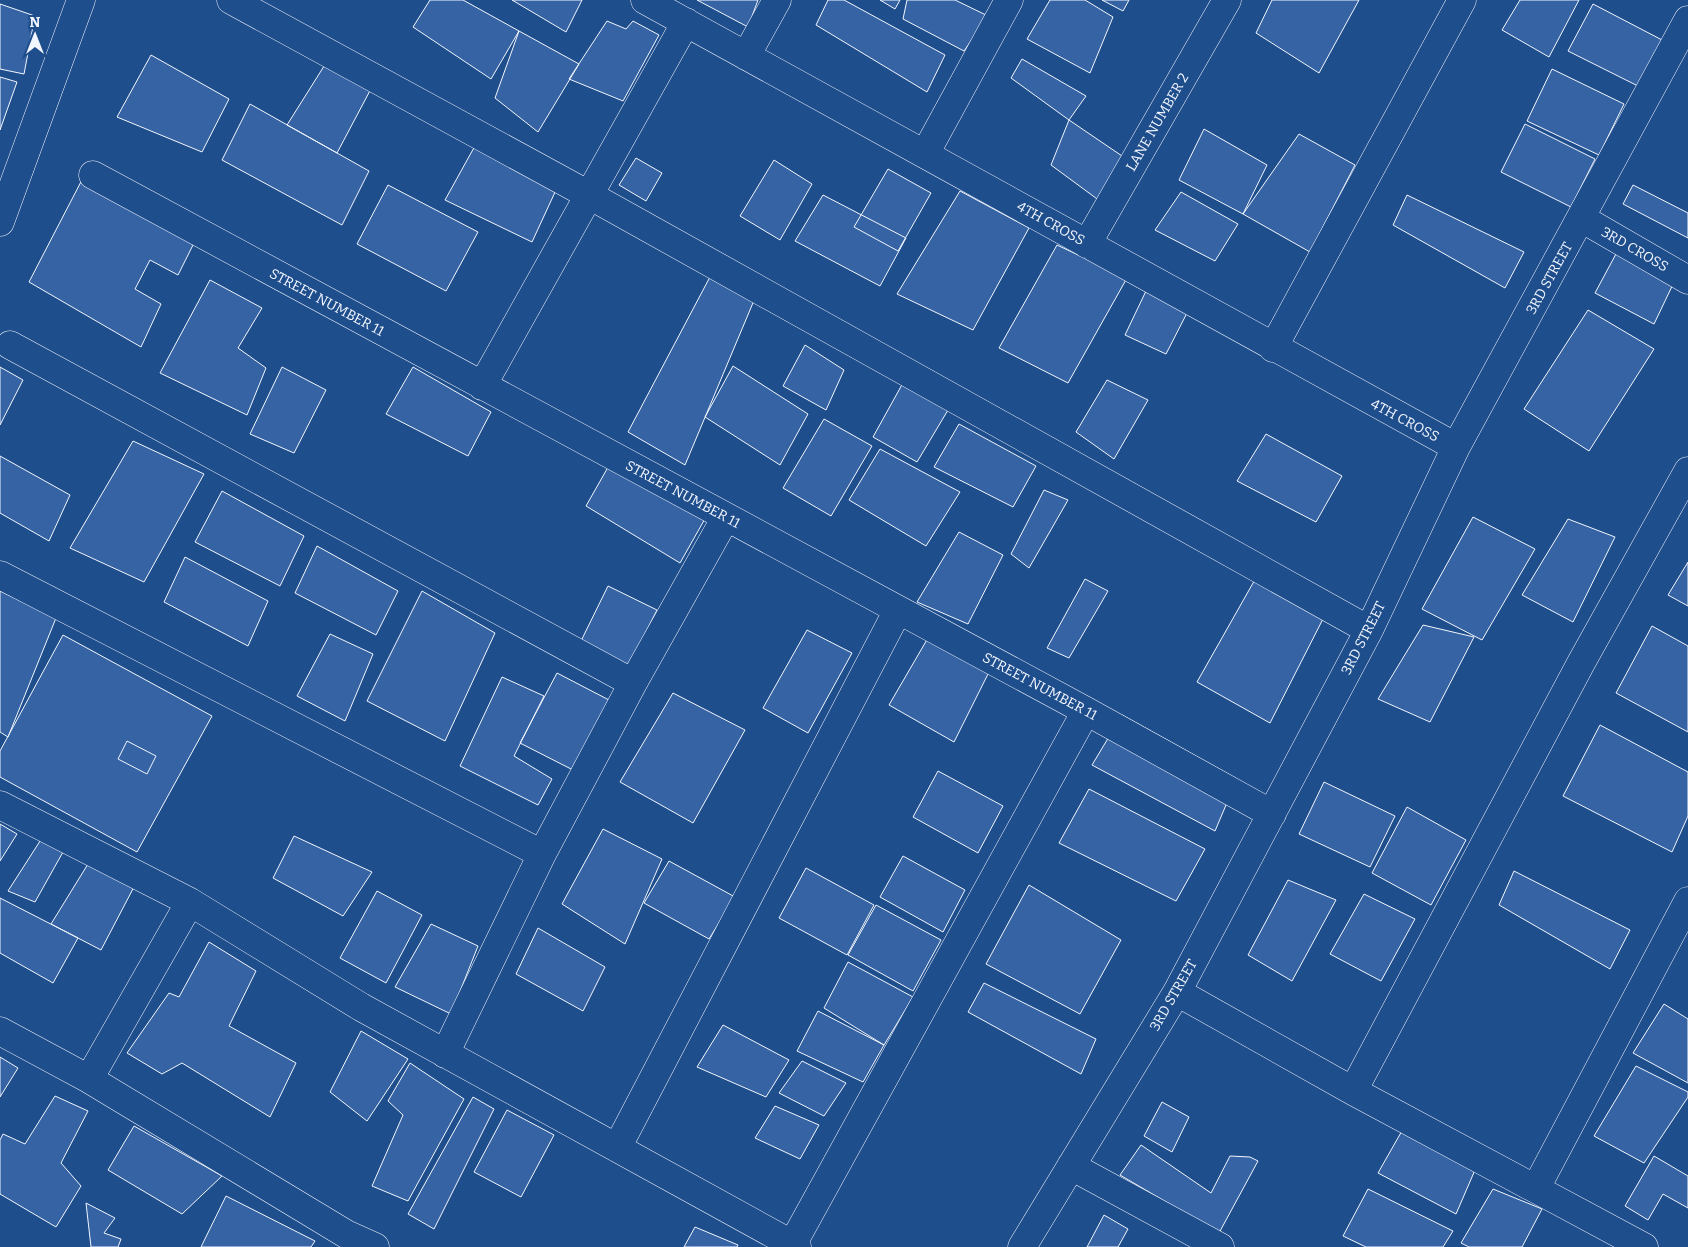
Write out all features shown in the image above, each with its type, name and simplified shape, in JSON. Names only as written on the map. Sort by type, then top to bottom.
[{"type":"street","points":[[0,222],[81,0]]},
{"type":"street","points":[[231,0],[589,195],[1368,630]]},
{"type":"street","name":"4TH CROSS","points":[[645,0],[1273,348],[1456,447]]},
{"type":"street","points":[[746,56],[777,0]]},
{"type":"street","points":[[925,154],[1009,0]]},
{"type":"street","name":"LANE NUMBER 2","points":[[1087,244],[1227,0]]},
{"type":"street","points":[[1273,348],[1462,0]]},
{"type":"street","points":[[482,386],[686,22]]},
{"type":"street","name":"3RD STREET","points":[[1022,1247],[1177,992],[1368,630],[1456,447],[1687,24]]},
{"type":"street","name":"STREET NUMBER 11","points":[[93,175],[1086,711],[1272,814]]},
{"type":"street","name":"3RD CROSS","points":[[1581,218],[1688,280]]},
{"type":"street","points":[[10,345],[633,683]]},
{"type":"street","points":[[1354,1091],[1581,663],[1688,471]]},
{"type":"street","points":[[445,1054],[542,854],[633,683],[726,517]]},
{"type":"street","points":[[0,576],[542,854]]},
{"type":"street","points":[[617,1148],[898,610]]},
{"type":"street","points":[[0,805],[190,902],[361,1007],[794,1246],[1086,711]]},
{"type":"street","points":[[1536,1188],[1688,901]]},
{"type":"street","points":[[89,1079],[190,902]]},
{"type":"street","points":[[1177,992],[1354,1091],[1644,1247]]},
{"type":"street","points":[[0,1031],[89,1079],[342,1240],[375,1247]]},
{"type":"street","points":[[1071,1166],[1220,1247]]},
{"type":"building","points":[[430,0],[463,0],[519,31],[491,79],[413,27]]},
{"type":"building","points":[[512,0],[582,0],[566,32]]},
{"type":"building","points":[[697,0],[758,0],[748,27]]},
{"type":"building","points":[[828,0],[844,0],[945,55],[927,92],[816,25]]},
{"type":"building","points":[[880,0],[900,0],[895,9]]},
{"type":"building","points":[[907,0],[955,0],[988,16],[964,51],[903,19]]},
{"type":"building","points":[[1050,0],[1085,0],[1113,17],[1090,73],[1027,39]]},
{"type":"building","points":[[1102,0],[1129,0],[1123,11]]},
{"type":"building","points":[[1272,0],[1359,0],[1319,73],[1256,33]]},
{"type":"building","points":[[1520,0],[1579,0],[1549,57],[1502,30]]},
{"type":"building","points":[[0,4],[35,16],[24,74],[0,69]]},
{"type":"building","points":[[1593,4],[1664,41],[1640,87],[1568,51]]},
{"type":"building","points":[[607,21],[626,29],[633,21],[659,35],[623,101],[569,79]]},
{"type":"building","points":[[519,31],[579,64],[538,132],[495,98]]},
{"type":"building","points":[[151,55],[229,99],[202,152],[117,117]]},
{"type":"building","points":[[1022,59],[1086,96],[1069,120],[1011,78]]},
{"type":"building","points":[[326,63],[373,85],[337,153],[287,125]]},
{"type":"building","points":[[1552,69],[1624,104],[1599,155],[1527,121]]},
{"type":"building","points":[[0,77],[17,82],[0,130]]},
{"type":"building","points":[[250,104],[369,171],[342,225],[222,160]]},
{"type":"building","points":[[1069,120],[1125,158],[1108,207],[1051,165]]},
{"type":"building","points":[[1525,124],[1595,159],[1571,207],[1501,172]]},
{"type":"building","points":[[1204,129],[1267,165],[1243,214],[1179,180]]},
{"type":"building","points":[[1299,134],[1355,165],[1310,252],[1243,214]]},
{"type":"building","points":[[476,144],[556,190],[532,242],[445,200]]},
{"type":"building","points":[[636,158],[662,173],[646,201],[619,185]]},
{"type":"building","points":[[774,160],[812,184],[780,240],[740,216]]},
{"type":"building","points":[[888,169],[931,193],[898,251],[854,227]]},
{"type":"building","points":[[85,174],[198,235],[178,275],[150,260],[135,289],[161,304],[141,347],[29,282]]},
{"type":"building","points":[[388,185],[478,232],[446,291],[357,244]]},
{"type":"building","points":[[1633,185],[1688,213],[1688,238],[1623,204]]},
{"type":"building","points":[[960,191],[1029,228],[973,330],[897,294]]},
{"type":"building","points":[[1181,192],[1238,224],[1215,261],[1155,230]]},
{"type":"building","points":[[823,195],[906,238],[880,286],[795,241]]},
{"type":"building","points":[[1407,195],[1524,252],[1505,288],[1393,225]]},
{"type":"building","points":[[1057,245],[1127,278],[1068,383],[999,348]]},
{"type":"building","points":[[1617,252],[1676,278],[1654,324],[1595,293]]},
{"type":"building","points":[[711,275],[755,298],[685,465],[628,432]]},
{"type":"building","points":[[210,280],[262,308],[238,348],[266,368],[247,415],[160,373]]},
{"type":"building","points":[[1146,291],[1188,311],[1166,354],[1125,335]]},
{"type":"building","points":[[1588,310],[1654,349],[1589,451],[1524,409]]},
{"type":"building","points":[[805,345],[844,370],[826,410],[783,386]]},
{"type":"building","points":[[733,366],[808,414],[780,465],[705,417]]},
{"type":"building","points":[[0,367],[23,380],[0,425]]},
{"type":"building","points":[[282,367],[326,390],[294,453],[250,434]]},
{"type":"building","points":[[413,367],[491,412],[468,456],[386,414]]},
{"type":"building","points":[[1107,380],[1148,400],[1114,459],[1076,432]]},
{"type":"building","points":[[904,381],[951,405],[917,462],[873,437]]},
{"type":"building","points":[[824,419],[872,446],[831,516],[783,488]]},
{"type":"building","points":[[959,424],[1036,466],[1013,507],[934,467]]},
{"type":"building","points":[[1266,434],[1342,476],[1316,522],[1237,481]]},
{"type":"building","points":[[133,441],[204,474],[144,582],[70,548]]},
{"type":"building","points":[[620,446],[715,501],[680,563],[586,506]]},
{"type":"building","points":[[880,449],[960,492],[926,546],[849,500]]},
{"type":"building","points":[[0,456],[70,495],[49,541],[0,513]]},
{"type":"building","points":[[1044,490],[1068,500],[1029,568],[1011,554]]},
{"type":"building","points":[[222,491],[304,536],[280,586],[195,542]]},
{"type":"building","points":[[1473,517],[1535,549],[1482,640],[1422,609]]},
{"type":"building","points":[[1568,519],[1615,537],[1573,622],[1522,595]]},
{"type":"building","points":[[959,532],[1003,555],[968,624],[917,602]]},
{"type":"building","points":[[317,546],[398,591],[376,635],[295,593]]},
{"type":"building","points":[[185,557],[268,601],[248,646],[164,602]]},
{"type":"building","points":[[1688,562],[1688,606],[1668,595]]},
{"type":"building","points":[[1257,576],[1326,613],[1270,723],[1197,682]]},
{"type":"building","points":[[1085,579],[1108,591],[1069,658],[1047,648]]},
{"type":"building","points":[[608,586],[657,610],[628,667],[580,643]]},
{"type":"building","points":[[0,591],[56,618],[8,737],[0,732]]},
{"type":"building","points":[[422,591],[495,633],[445,741],[367,701]]},
{"type":"building","points":[[939,619],[1000,650],[954,742],[889,705]]},
{"type":"building","points":[[1423,625],[1474,637],[1430,722],[1378,699]]},
{"type":"building","points":[[1652,626],[1688,646],[1688,732],[1616,693]]},
{"type":"building","points":[[807,630],[852,653],[808,733],[763,708]]},
{"type":"building","points":[[330,634],[373,654],[345,721],[297,696]]},
{"type":"building","points":[[63,635],[212,716],[137,852],[0,777],[0,751]]},
{"type":"building","points":[[557,673],[609,700],[573,770],[520,743]]},
{"type":"building","points":[[502,677],[544,696],[514,756],[552,779],[538,805],[460,766]]},
{"type":"building","points":[[673,693],[745,730],[693,823],[620,782]]},
{"type":"building","points":[[1122,715],[1237,779],[1215,831],[1092,765]]},
{"type":"building","points":[[1600,725],[1688,772],[1688,816],[1672,852],[1563,796]]},
{"type":"building","points":[[127,741],[156,756],[147,774],[118,759]]},
{"type":"building","points":[[938,771],[1003,806],[978,853],[913,817]]},
{"type":"building","points":[[1324,782],[1395,816],[1370,867],[1299,834]]},
{"type":"building","points":[[1089,789],[1205,849],[1176,901],[1059,843]]},
{"type":"building","points":[[1407,807],[1466,840],[1431,905],[1372,873]]},
{"type":"building","points":[[0,824],[17,834],[0,861]]},
{"type":"building","points":[[603,829],[662,859],[625,944],[562,904]]},
{"type":"building","points":[[294,836],[372,872],[343,916],[273,878]]},
{"type":"building","points":[[42,838],[63,852],[35,902],[8,891]]},
{"type":"building","points":[[903,856],[965,890],[943,932],[880,897]]},
{"type":"building","points":[[669,861],[735,897],[709,939],[644,903]]},
{"type":"building","points":[[88,864],[135,885],[101,950],[51,924]]},
{"type":"building","points":[[806,868],[874,905],[847,955],[779,918]]},
{"type":"building","points":[[1514,871],[1630,930],[1610,969],[1499,905]]},
{"type":"building","points":[[1288,880],[1336,900],[1292,981],[1248,955]]},
{"type":"building","points":[[1029,885],[1121,940],[1080,1014],[986,964]]},
{"type":"building","points":[[377,891],[422,915],[386,983],[340,958]]},
{"type":"building","points":[[1364,894],[1415,919],[1381,981],[1330,954]]},
{"type":"building","points":[[0,898],[78,938],[53,983],[0,953]]},
{"type":"building","points":[[876,905],[941,940],[913,991],[848,955]]},
{"type":"building","points":[[431,924],[478,946],[451,1014],[395,987]]},
{"type":"building","points":[[538,928],[605,967],[583,1011],[516,974]]},
{"type":"building","points":[[209,942],[256,971],[229,1026],[296,1063],[270,1117],[182,1063],[162,1074],[127,1053],[169,993],[179,997]]},
{"type":"building","points":[[848,962],[913,997],[884,1045],[824,1008]]},
{"type":"building","points":[[984,983],[1096,1039],[1081,1074],[968,1012]]},
{"type":"building","points":[[1664,1004],[1688,1019],[1688,1083],[1633,1053]]},
{"type":"building","points":[[818,1011],[884,1045],[863,1082],[797,1051]]},
{"type":"building","points":[[723,1025],[789,1060],[766,1097],[697,1067]]},
{"type":"building","points":[[361,1031],[408,1059],[367,1121],[330,1092]]},
{"type":"building","points":[[0,1057],[18,1068],[0,1097]]},
{"type":"building","points":[[802,1061],[846,1083],[824,1116],[779,1093]]},
{"type":"building","points":[[410,1063],[464,1099],[408,1201],[372,1186],[403,1115],[388,1101]]},
{"type":"building","points":[[1636,1066],[1688,1092],[1688,1097],[1644,1163],[1594,1136]]},
{"type":"building","points":[[55,1096],[88,1111],[61,1163],[81,1186],[56,1227],[0,1194],[0,1140],[3,1134],[25,1144]]},
{"type":"building","points":[[473,1097],[494,1109],[434,1229],[408,1214]]},
{"type":"building","points":[[1162,1102],[1189,1117],[1172,1152],[1144,1136]]},
{"type":"building","points":[[775,1106],[819,1125],[800,1159],[755,1138]]},
{"type":"building","points":[[507,1110],[554,1135],[521,1197],[474,1172]]},
{"type":"building","points":[[134,1126],[222,1176],[182,1214],[108,1170]]},
{"type":"building","points":[[1403,1129],[1475,1170],[1456,1214],[1378,1173]]},
{"type":"building","points":[[1141,1145],[1211,1193],[1230,1156],[1250,1157],[1258,1161],[1219,1233],[1120,1175]]},
{"type":"building","points":[[1654,1156],[1688,1176],[1688,1208],[1663,1194],[1648,1220],[1625,1206]]},
{"type":"building","points":[[1368,1189],[1453,1231],[1443,1247],[1366,1247],[1343,1236]]},
{"type":"building","points":[[1493,1189],[1542,1209],[1522,1247],[1469,1247],[1461,1243]]},
{"type":"building","points":[[226,1196],[315,1241],[311,1247],[201,1247]]},
{"type":"building","points":[[86,1203],[115,1218],[104,1233],[121,1239],[118,1247],[91,1247]]},
{"type":"building","points":[[1104,1215],[1128,1229],[1118,1247],[1087,1247]]},
{"type":"building","points":[[695,1227],[738,1245],[737,1247],[684,1247]]}]
